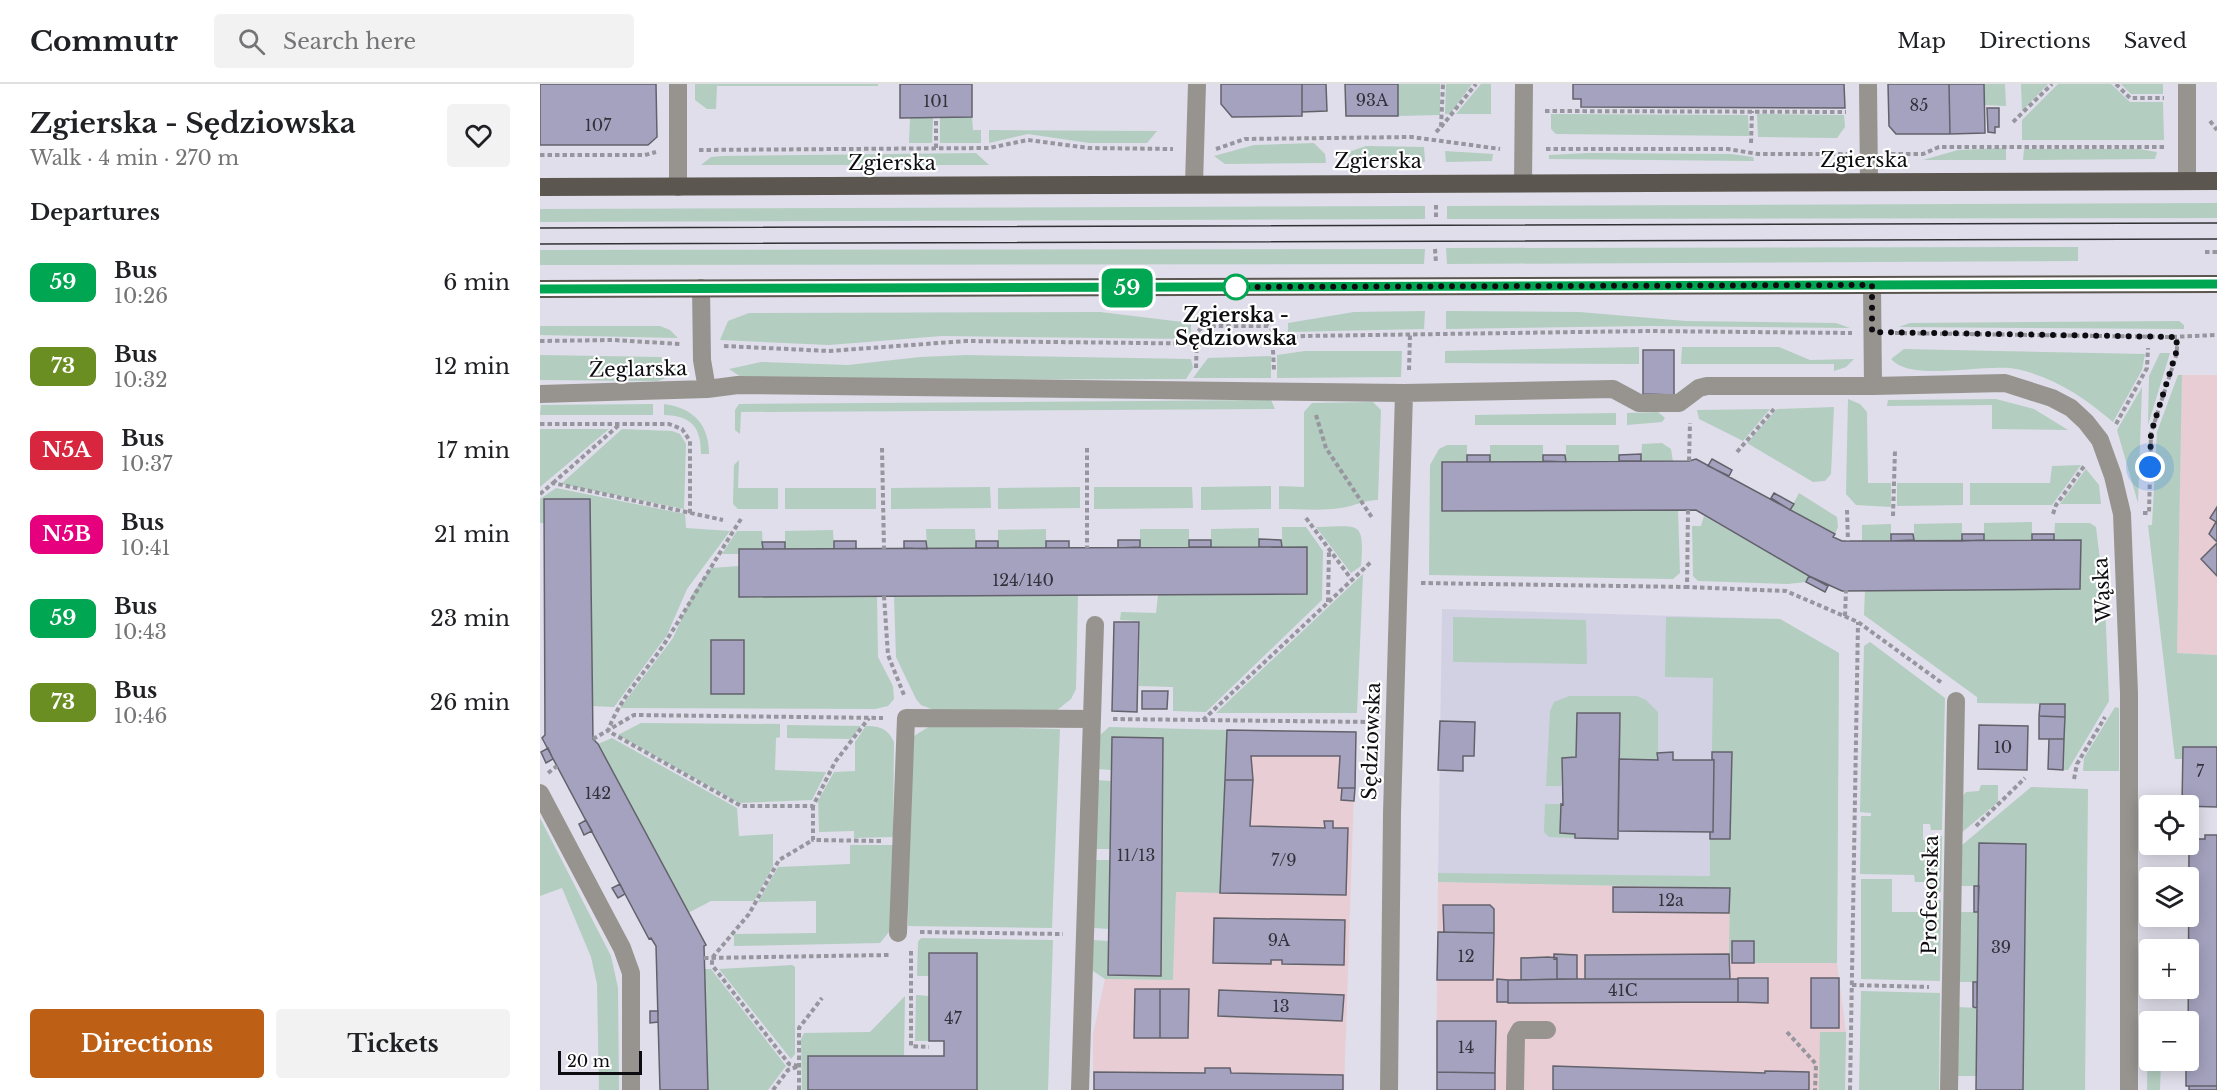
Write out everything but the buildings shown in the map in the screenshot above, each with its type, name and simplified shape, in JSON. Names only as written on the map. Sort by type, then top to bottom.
[{"type":"main road","name":"Zgierska","points":[[540,187],[2217,181]]},
{"type":"main road","points":[[540,289],[2217,284]]},
{"type":"street","points":[[678,84],[678,187]]},
{"type":"street","points":[[1194,184],[1197,84]]},
{"type":"street","points":[[1523,183],[1524,84]]},
{"type":"street","points":[[1868,84],[1869,182]]},
{"type":"street","points":[[2187,84],[2187,181]]},
{"type":"street","points":[[1872,285],[1873,386]]},
{"type":"street","name":"Żeglarska","points":[[540,394],[707,389],[701,346],[701,288]]},
{"type":"street","name":"Wąska","points":[[707,389],[738,385],[1404,393],[1613,389],[1639,403],[1679,403],[1699,388],[1707,386],[1792,387],[2005,383],[2052,398],[2071,408],[2100,440],[2113,476],[2122,514],[2129,693],[2128,1090]]},
{"type":"street","name":"Sędziowska","points":[[1389,1090],[1394,723],[1404,393]]},
{"type":"street","points":[[1080,1090],[1095,625]]},
{"type":"street","name":"Profesorska","points":[[1949,1090],[1953,843],[1952,694]]},
{"type":"street","points":[[905,932],[902,841],[906,718],[1092,719]]},
{"type":"street","points":[[540,793],[622,948],[631,973],[631,1090]]},
{"type":"street","points":[[1515,1090],[1516,1037],[1520,1030],[1547,1030]]},
{"type":"path","points":[[1441,127],[1443,84]]},
{"type":"path","points":[[1436,132],[1476,84]]},
{"type":"path","points":[[2013,122],[2052,84]]},
{"type":"path","points":[[2116,84],[2130,98],[2168,98]]},
{"type":"path","points":[[1544,111],[1850,112]]},
{"type":"path","points":[[1751,142],[1752,111]]},
{"type":"path","points":[[936,118],[936,148]]},
{"type":"path","points":[[540,155],[645,155],[678,150],[985,148],[1028,140],[1089,148],[1194,149],[1218,148],[1234,141],[1250,138],[1412,137],[1476,147],[1728,149],[1758,154],[1923,154],[1938,147],[2169,147]]},
{"type":"path","points":[[1436,206],[1436,219]]},
{"type":"path","points":[[1436,249],[1436,264]]},
{"type":"path","points":[[2205,252],[2217,252]]},
{"type":"path","points":[[1178,392],[1196,370],[1197,332],[1204,326],[1268,326],[1292,347]]},
{"type":"path","points":[[540,341],[614,340],[829,351],[966,340],[1197,344],[1410,334],[1872,332],[2177,337],[2217,335]]},
{"type":"path","points":[[1404,393],[1409,374],[1410,334]]},
{"type":"path","points":[[2122,514],[2148,513],[2151,433],[2176,353],[2177,337]]},
{"type":"path","points":[[1737,452],[1792,387]]},
{"type":"path","points":[[1310,392],[1326,448],[1372,519]]},
{"type":"path","points":[[1689,461],[1691,395]]},
{"type":"path","points":[[540,424],[669,424],[682,429],[690,441],[690,514]]},
{"type":"path","points":[[540,494],[619,424]]},
{"type":"path","points":[[882,448],[884,549]]},
{"type":"path","points":[[1087,448],[1087,548]]},
{"type":"path","points":[[1893,516],[1895,450]]},
{"type":"path","points":[[553,483],[690,514],[723,519]]},
{"type":"path","points":[[1687,587],[1688,510]]},
{"type":"path","points":[[1847,510],[1848,541]]},
{"type":"path","points":[[608,731],[613,715],[668,639],[741,519]]},
{"type":"path","points":[[1306,519],[1352,580]]},
{"type":"path","points":[[1328,602],[1329,549]]},
{"type":"path","points":[[1202,720],[1371,562]]},
{"type":"path","points":[[1400,583],[1687,587],[1785,591],[1858,622],[1952,694]]},
{"type":"path","points":[[1845,616],[1846,590]]},
{"type":"path","points":[[593,739],[634,715],[906,718],[904,688],[888,655],[884,596]]},
{"type":"path","points":[[1850,1090],[1858,622]]},
{"type":"path","points":[[2074,779],[2077,764],[2106,716]]},
{"type":"path","points":[[813,840],[813,806],[835,762],[869,718]]},
{"type":"path","points":[[1092,719],[1394,723]]},
{"type":"path","points":[[608,731],[741,806],[813,806]]},
{"type":"path","points":[[1953,843],[1970,832],[2025,778]]},
{"type":"path","points":[[799,1066],[789,1064],[712,965],[712,958],[749,914],[779,860],[813,840],[902,841]]},
{"type":"path","points":[[929,1047],[911,1046],[911,955],[905,932],[1086,934]]},
{"type":"path","points":[[704,958],[897,955]]},
{"type":"path","points":[[904,955],[911,955]]},
{"type":"path","points":[[1852,985],[1951,987]]},
{"type":"path","points":[[799,1090],[799,1028],[822,998]]},
{"type":"path","points":[[1787,1032],[1816,1064],[1815,1090]]},
{"type":"path","points":[[773,1090],[788,1070],[799,1066]]},
{"type":"shaded area","points":[[2182,375],[2217,375],[2217,655],[2177,653]]},
{"type":"shaded area","points":[[1442,609],[1780,619],[1839,653],[1837,963],[1732,963],[1730,888],[1438,882]]},
{"type":"shaded area","points":[[1227,730],[1356,732],[1344,1090],[1093,1090],[1093,1034],[1105,979],[1173,980],[1176,892],[1220,893]]},
{"type":"shaded area","points":[[1438,882],[1730,888],[1732,962],[1837,963],[1846,1032],[1845,1090],[1436,1090]]},
{"type":"green space","points":[[695,84],[878,84],[878,86],[717,86],[716,109],[707,109],[695,100]]},
{"type":"green space","points":[[1398,84],[1440,84],[1440,115],[1398,116]]},
{"type":"green space","points":[[1446,84],[1472,84],[1450,114],[1445,114]]},
{"type":"green space","points":[[1481,84],[1491,84],[1491,114],[1456,114]]},
{"type":"green space","points":[[1984,84],[2005,84],[2006,106],[1985,105]]},
{"type":"green space","points":[[2021,84],[2048,84],[2022,111]]},
{"type":"green space","points":[[2058,84],[2111,84],[2130,102],[2163,102],[2164,140],[2022,140],[2022,120]]},
{"type":"green space","points":[[2121,84],[2163,84],[2163,94],[2131,94]]},
{"type":"green space","points":[[1551,114],[1748,115],[1749,136],[1556,134],[1551,129]]},
{"type":"green space","points":[[1757,114],[1844,115],[1845,127],[1837,138],[1758,137]]},
{"type":"green space","points":[[940,117],[972,117],[973,130],[981,130],[981,143],[940,143]]},
{"type":"green space","points":[[910,118],[933,118],[932,143],[909,143]]},
{"type":"green space","points":[[989,130],[1157,131],[1147,143],[1089,143],[1028,134],[989,143]]},
{"type":"green space","points":[[1314,143],[1325,154],[1326,163],[1225,164],[1214,156],[1254,145]]},
{"type":"green space","points":[[1366,146],[1424,147],[1425,162],[1354,163],[1346,153]]},
{"type":"green space","points":[[2006,148],[2006,160],[1923,160],[1958,150]]},
{"type":"green space","points":[[2024,149],[2139,149],[2157,152],[2155,159],[2023,160]]},
{"type":"green space","points":[[1445,151],[1493,154],[1492,161],[1446,162]]},
{"type":"green space","points":[[976,153],[989,165],[701,165],[711,157],[723,156]]},
{"type":"green space","points":[[1731,154],[1753,157],[1754,161],[1549,159],[1549,155]]},
{"type":"green space","points":[[2217,203],[2217,218],[1447,219],[1447,206]]},
{"type":"green space","points":[[1425,206],[1425,219],[540,222],[540,209]]},
{"type":"green space","points":[[2078,247],[2078,261],[1447,264],[1446,248]]},
{"type":"green space","points":[[1425,249],[1424,264],[540,265],[540,250]]},
{"type":"green space","points":[[1425,311],[1424,329],[1288,332],[1288,323],[1354,312]]},
{"type":"green space","points":[[1446,311],[1579,312],[1686,321],[1836,323],[1850,328],[1649,326],[1446,329]]},
{"type":"green space","points":[[1100,312],[1191,323],[1191,339],[942,336],[829,345],[720,340],[728,321],[749,313]]},
{"type":"green space","points":[[2179,321],[2184,325],[2184,329],[1899,327],[1910,323]]},
{"type":"green space","points":[[540,326],[660,326],[670,330],[678,338],[540,335]]},
{"type":"green space","points":[[1639,347],[1639,364],[1445,363],[1445,351]]},
{"type":"green space","points":[[1682,347],[1779,347],[1810,360],[1854,359],[1846,367],[1834,371],[1834,364],[1681,364]]},
{"type":"green space","points":[[1904,349],[2145,354],[2142,370],[2113,422],[2070,390],[2034,374],[2007,368],[1916,370],[1902,366],[1891,359]]},
{"type":"green space","points":[[1305,351],[1402,351],[1401,377],[1277,378],[1277,355]]},
{"type":"green space","points":[[2160,353],[2170,353],[2148,425],[2149,376]]},
{"type":"green space","points":[[540,355],[660,357],[681,367],[676,374],[658,381],[540,380]]},
{"type":"green space","points":[[966,355],[1191,359],[1193,368],[1186,379],[754,380],[741,377],[729,369],[761,362],[848,365],[920,357]]},
{"type":"green space","points":[[1271,356],[1271,378],[1193,378],[1208,358]]},
{"type":"green space","points":[[2178,375],[2182,375],[2177,653],[2217,655],[2217,747],[2183,759],[2175,759],[2148,525],[2152,525],[2157,432]]},
{"type":"green space","points":[[2142,387],[2138,503],[2117,430]]},
{"type":"green space","points":[[1848,399],[1860,404],[1867,412],[1868,483],[1891,483],[1891,507],[1856,505],[1846,494]]},
{"type":"green space","points":[[1996,399],[2034,409],[2068,430],[1992,429],[1992,405],[1887,406],[1888,400]]},
{"type":"green space","points":[[1271,400],[1275,409],[741,412],[740,434],[735,430],[735,410],[739,404]]},
{"type":"green space","points":[[1373,402],[1381,410],[1378,500],[1333,509],[1279,509],[1279,486],[1304,487],[1304,412],[1312,403]]},
{"type":"green space","points":[[653,404],[653,415],[540,415],[541,405]]},
{"type":"green space","points":[[664,404],[683,409],[697,419],[706,434],[709,454],[701,454],[699,436],[693,424],[688,420],[664,415]]},
{"type":"green space","points":[[1834,407],[1831,474],[1825,481],[1813,482],[1747,443],[1777,409]]},
{"type":"green space","points":[[1770,409],[1743,441],[1699,419],[1697,410]]},
{"type":"green space","points":[[1658,412],[1665,418],[1662,422],[1627,425],[1627,413]]},
{"type":"green space","points":[[1616,413],[1616,425],[1475,425],[1475,415]]},
{"type":"green space","points":[[540,429],[609,429],[540,487]]},
{"type":"green space","points":[[622,429],[672,431],[680,434],[686,444],[684,509],[561,484]]},
{"type":"green space","points":[[1662,443],[1671,449],[1673,462],[1641,461],[1642,444]]},
{"type":"green space","points":[[1447,445],[1467,445],[1467,462],[1442,462],[1678,510],[1680,573],[1673,579],[1429,575],[1430,465],[1439,449]]},
{"type":"green space","points":[[1490,445],[1543,445],[1543,461],[1490,462]]},
{"type":"green space","points":[[1566,445],[1619,445],[1619,461],[1566,462]]},
{"type":"green space","points":[[739,460],[738,488],[778,488],[778,509],[738,509],[733,504],[734,465]]},
{"type":"green space","points":[[2081,465],[2052,505],[1970,505],[1970,483],[2050,483],[2052,466]]},
{"type":"green space","points":[[2086,469],[2099,485],[2101,504],[2060,504]]},
{"type":"green space","points":[[1897,483],[1963,483],[1963,505],[1897,506]]},
{"type":"green space","points":[[1271,486],[1271,509],[1201,510],[1201,487]]},
{"type":"green space","points":[[990,487],[991,508],[891,509],[891,488]]},
{"type":"green space","points":[[1080,487],[1080,508],[998,509],[998,488]]},
{"type":"green space","points":[[1094,487],[1192,487],[1193,508],[1094,509]]},
{"type":"green space","points":[[556,488],[685,514],[686,528],[730,531],[687,589],[667,635],[614,707],[591,706],[590,499],[544,499],[544,523],[540,523],[540,499]]},
{"type":"green space","points":[[785,488],[876,488],[876,509],[785,509]]},
{"type":"green space","points":[[1799,493],[1837,517],[1838,527],[1835,534],[1790,510]]},
{"type":"green space","points":[[1704,516],[1809,576],[1806,582],[1788,584],[1698,581],[1693,576],[1692,526],[1701,526]]},
{"type":"green space","points":[[2032,522],[2032,540],[1984,540],[1984,523]]},
{"type":"green space","points":[[1962,523],[1962,541],[1914,540],[1914,524]]},
{"type":"green space","points":[[2055,523],[2090,523],[2096,527],[2105,602],[2109,701],[2068,770],[2063,770],[2065,704],[1977,703],[1977,697],[1864,615],[1865,590],[2080,589],[2081,540],[2054,540]]},
{"type":"green space","points":[[1891,524],[1891,541],[1862,541],[1862,525]]},
{"type":"green space","points":[[1282,527],[1306,527],[1323,551],[1322,600],[1206,712],[1173,711],[1173,687],[1139,686],[1140,621],[1120,620],[1121,612],[1156,613],[1158,595],[1306,594],[1307,547],[1282,547]]},
{"type":"green space","points":[[1316,527],[1356,528],[1362,540],[1361,566],[1351,573]]},
{"type":"green space","points":[[1259,528],[1259,547],[1211,547],[1211,529]]},
{"type":"green space","points":[[926,529],[975,529],[976,548],[927,549]]},
{"type":"green space","points":[[1046,529],[1046,548],[998,548],[998,530]]},
{"type":"green space","points":[[1140,529],[1189,529],[1189,547],[1140,547]]},
{"type":"green space","points":[[833,530],[834,549],[785,549],[785,531]]},
{"type":"green space","points":[[737,531],[762,531],[763,549],[739,549],[739,554],[722,554]]},
{"type":"green space","points":[[739,566],[877,596],[878,657],[893,686],[894,699],[888,706],[875,709],[620,708],[673,638],[694,591],[711,568]],"holes":[[[711,640],[743,640],[744,694],[711,694]]]},
{"type":"green space","points":[[1363,574],[1357,713],[1216,713]]},
{"type":"green space","points":[[1078,595],[1076,689],[1071,699],[1056,711],[934,710],[921,705],[916,699],[896,657],[894,596]]},
{"type":"green space","points":[[1453,617],[1586,620],[1587,664],[1453,662]]},
{"type":"green space","points":[[1666,617],[1780,619],[1839,653],[1837,963],[1754,963],[1753,941],[1732,941],[1732,963],[1729,954],[1730,888],[1438,882],[1438,873],[1710,876],[1710,839],[1730,838],[1732,753],[1712,752],[1713,678],[1665,677]]},
{"type":"green space","points":[[1870,642],[1945,698],[1942,830],[1931,830],[1930,824],[1923,824],[1923,840],[1929,840],[1930,836],[1942,836],[1941,892],[1928,891],[1929,882],[1915,882],[1914,875],[1860,874],[1861,816],[1871,816],[1871,813],[1860,812],[1864,646]]},
{"type":"green space","points":[[1569,696],[1637,696],[1646,700],[1658,712],[1658,760],[1619,759],[1619,713],[1578,713],[1576,757],[1562,758],[1561,786],[1546,786],[1550,711],[1554,702]]},
{"type":"green space","points":[[2115,707],[2119,708],[2119,771],[2083,771],[2084,758]]},
{"type":"green space","points":[[641,723],[780,724],[780,737],[776,738],[775,770],[826,772],[812,800],[739,803],[618,735]]},
{"type":"green space","points":[[787,725],[861,726],[851,739],[787,738]]},
{"type":"green space","points":[[866,726],[883,729],[894,742],[893,837],[854,838],[854,831],[819,832],[818,801],[834,772],[855,771],[855,742]]},
{"type":"green space","points":[[930,726],[1060,729],[1052,928],[908,926],[910,744],[914,736]]},
{"type":"green space","points":[[1109,727],[1227,730],[1220,893],[1176,892],[1173,980],[1105,979],[1093,971],[1093,940],[1108,941],[1108,975],[1161,976],[1163,738],[1112,737],[1111,770],[1097,769],[1098,737]]},
{"type":"green space","points":[[612,738],[737,808],[739,836],[773,834],[773,866],[754,901],[711,901],[688,913],[598,744]]},
{"type":"green space","points":[[1097,780],[1111,781],[1110,849],[1095,849]]},
{"type":"green space","points":[[1981,785],[1998,785],[1998,802],[1960,834],[1961,798],[1966,792],[1979,791]]},
{"type":"green space","points":[[2031,787],[2088,789],[2085,1090],[2023,1090],[2026,844],[1979,843],[1979,886],[1960,886],[1961,846]]},
{"type":"green space","points":[[1545,804],[1561,804],[1560,833],[1575,834],[1575,838],[1549,837],[1544,832]]},
{"type":"green space","points":[[540,818],[611,956],[618,988],[619,1090],[599,1090],[597,984],[591,957],[562,888],[540,896]]},
{"type":"green space","points":[[850,845],[893,845],[893,927],[880,943],[734,946],[734,934],[816,933],[816,901],[758,902],[778,867],[850,864]]},
{"type":"green space","points":[[1095,860],[1110,860],[1109,929],[1094,928]]},
{"type":"green space","points":[[1861,879],[1892,879],[1892,912],[1928,912],[1928,899],[1941,900],[1940,981],[1861,979]]},
{"type":"green space","points":[[1960,912],[1978,912],[1977,982],[1959,982]]},
{"type":"green space","points":[[921,938],[1053,940],[1048,1090],[977,1090],[977,953],[930,953],[929,976],[917,976],[918,942]]},
{"type":"green space","points":[[792,965],[795,967],[795,1054],[791,1059],[719,969]]},
{"type":"green space","points":[[704,969],[711,969],[786,1066],[768,1090],[708,1090]]},
{"type":"green space","points":[[1861,991],[1940,993],[1939,1090],[1859,1090]]},
{"type":"green space","points":[[916,995],[929,996],[929,1041],[915,1041]]},
{"type":"green space","points":[[905,996],[904,1056],[808,1056],[808,1090],[802,1090],[801,1039],[804,1033],[870,1032]]},
{"type":"green space","points":[[1958,1007],[1977,1008],[1976,1076],[1957,1076]]},
{"type":"green space","points":[[1820,1032],[1846,1032],[1845,1090],[1819,1090]]},
{"type":"green space","points":[[2147,1071],[2161,1071],[2160,1090],[2147,1090]]},
{"type":"tram line","points":[[540,228],[2217,223]]},
{"type":"tram line","points":[[540,244],[2217,239]]},
{"type":"bus line","name":"59","points":[[540,289],[2217,284]]},
{"type":"place","name":"Zgierska - Sędziowska","points":[[1236,287]]},
{"type":"route","points":[[1236,287],[1872,285],[1872,332],[2177,337],[2176,353],[2151,433],[2150,467]]}]
